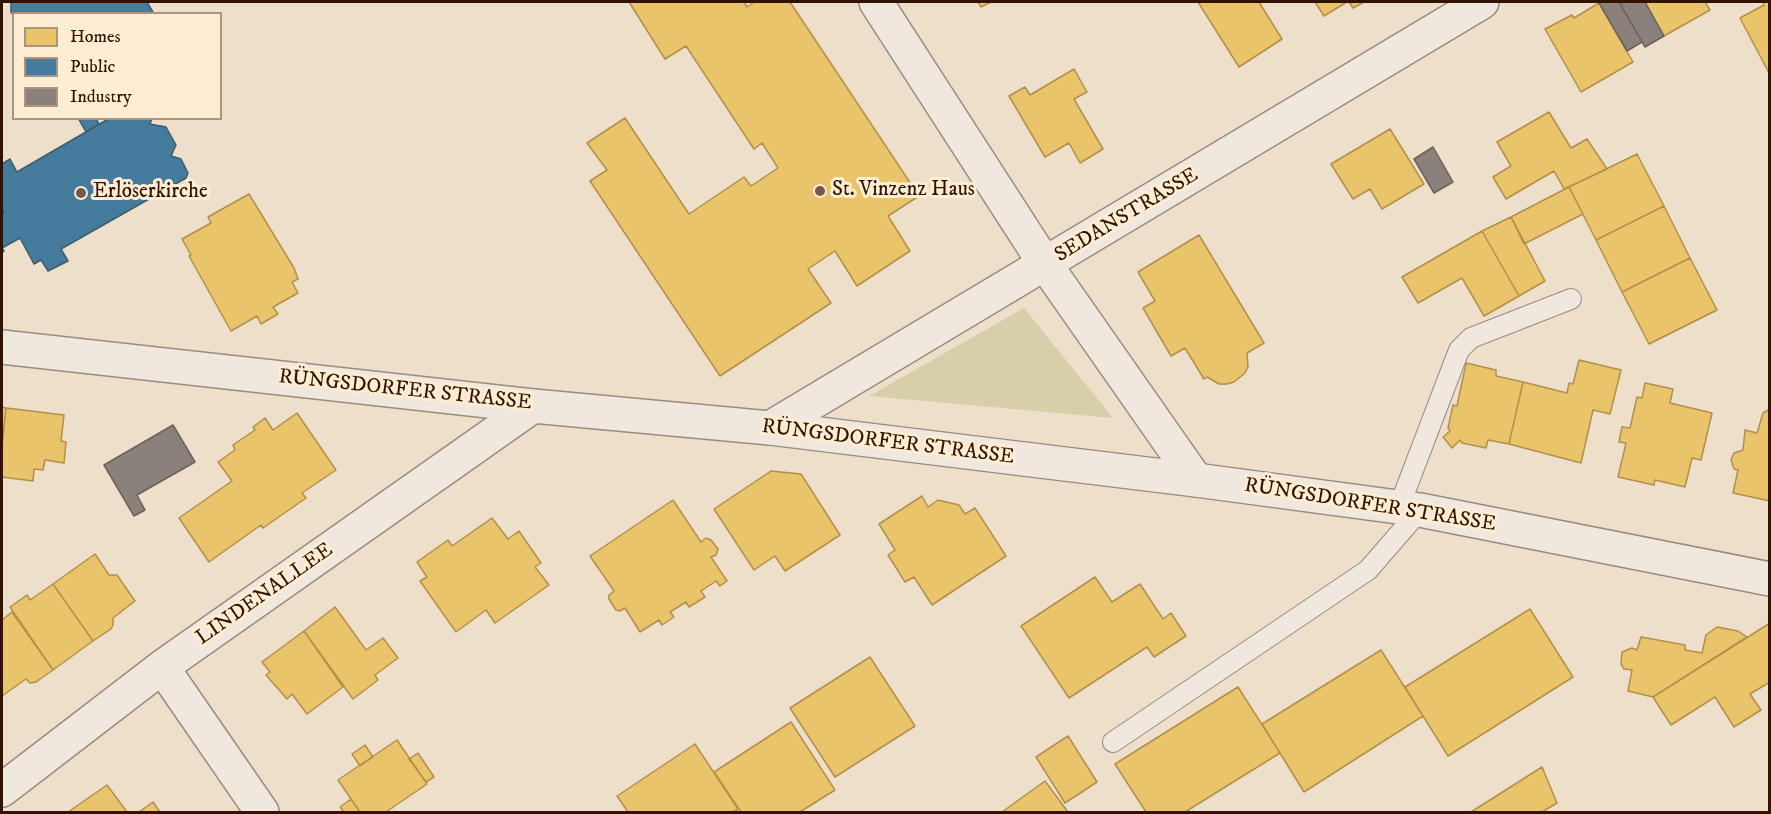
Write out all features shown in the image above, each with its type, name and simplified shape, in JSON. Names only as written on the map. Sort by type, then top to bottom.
[{"type":"street","points":[[876,2],[1046,264],[1196,480]]},
{"type":"street","name":"SEDANSTRASSE","points":[[770,428],[1482,2]]},
{"type":"street","name":"RÜNGSDORFER STRASSE","points":[[2,348],[770,428],[1196,480],[1409,508],[1770,579]]},
{"type":"street","name":"LINDENALLEE","points":[[2,790],[162,667],[533,405]]},
{"type":"street","points":[[162,667],[262,813]]},
{"type":"lane","points":[[1113,742],[1368,570],[1409,508],[1459,350],[1471,338],[1571,299]]},
{"type":"shaded area","points":[[1024,308],[1113,418],[869,396]]},
{"type":"building: Homes","name":"St. Vinzenz Haus","points":[[629,2],[744,2],[747,7],[754,2],[790,2],[919,196],[888,216],[910,251],[857,286],[835,251],[808,269],[831,303],[720,376],[590,181],[607,170],[587,143],[625,118],[689,214],[744,177],[751,186],[778,168],[762,143],[754,149],[686,46],[665,59]]},
{"type":"building: Homes","points":[[978,2],[991,2],[981,7]]},
{"type":"building: Homes","points":[[1198,2],[1259,2],[1282,39],[1239,67]]},
{"type":"building: Homes","points":[[1315,2],[1347,2],[1324,16]]},
{"type":"building: Homes","points":[[1349,2],[1364,2],[1353,8]]},
{"type":"building: Homes","points":[[1645,2],[1705,2],[1710,10],[1664,36]]},
{"type":"building: Homes","points":[[1763,2],[1770,2],[1769,73],[1740,18],[1764,5]]},
{"type":"building: Homes","points":[[1599,3],[1633,62],[1581,92],[1545,29],[1572,15],[1574,18]]},
{"type":"building: Homes","points":[[1074,69],[1087,92],[1074,99],[1103,149],[1080,163],[1069,143],[1045,157],[1009,96],[1025,87],[1030,95]]},
{"type":"building: Homes","points":[[1549,112],[1571,148],[1587,139],[1607,169],[1564,189],[1554,171],[1506,199],[1493,177],[1511,166],[1497,142]]},
{"type":"building: Homes","points":[[1390,129],[1424,184],[1382,209],[1370,189],[1353,199],[1331,164]]},
{"type":"building: Homes","points":[[1637,154],[1664,206],[1596,240],[1569,187]]},
{"type":"building: Homes","points":[[1569,187],[1583,214],[1524,244],[1511,217]]},
{"type":"building: Homes","points":[[249,194],[294,268],[298,279],[292,282],[298,293],[273,307],[278,314],[261,324],[257,316],[231,331],[189,256],[191,255],[182,239],[211,223],[208,217]]},
{"type":"building: Homes","points":[[1664,206],[1690,258],[1622,292],[1596,240]]},
{"type":"building: Homes","points":[[1511,217],[1545,281],[1519,296],[1482,231]]},
{"type":"building: Homes","points":[[1482,231],[1519,296],[1484,316],[1462,278],[1418,303],[1402,277]]},
{"type":"building: Homes","points":[[1199,235],[1264,343],[1247,353],[1248,367],[1245,373],[1234,382],[1227,384],[1219,384],[1207,377],[1204,379],[1185,348],[1171,356],[1143,308],[1155,301],[1138,272]]},
{"type":"building: Homes","points":[[1690,258],[1717,310],[1649,344],[1622,292]]},
{"type":"building: Homes","points":[[1579,360],[1621,370],[1610,414],[1593,410],[1581,463],[1509,444],[1523,382],[1567,393],[1569,383],[1573,384]]},
{"type":"building: Homes","points":[[1466,363],[1496,370],[1496,376],[1523,382],[1509,444],[1488,440],[1486,448],[1462,443],[1460,440],[1452,448],[1443,437],[1450,431],[1448,428],[1453,405],[1457,406]]},
{"type":"building: Homes","points":[[1645,383],[1673,389],[1670,403],[1712,413],[1701,460],[1692,458],[1685,487],[1655,480],[1654,485],[1618,477],[1626,443],[1619,442],[1622,427],[1630,428],[1637,397],[1642,398]]},
{"type":"building: Homes","points":[[2,407],[6,408],[2,447]]},
{"type":"building: Homes","points":[[6,408],[64,415],[61,441],[66,442],[64,463],[45,460],[43,470],[34,469],[33,481],[2,477]]},
{"type":"building: Homes","points":[[1770,409],[1770,501],[1733,493],[1738,470],[1734,469],[1731,460],[1734,453],[1743,450],[1745,430],[1757,433],[1763,413]]},
{"type":"building: Homes","points":[[297,413],[336,470],[302,493],[306,498],[263,528],[261,525],[209,562],[179,518],[232,481],[218,462],[235,450],[233,445],[255,430],[253,427],[265,418],[273,430]]},
{"type":"building: Homes","points":[[771,471],[801,474],[840,535],[785,571],[775,556],[754,570],[714,509]]},
{"type":"building: Homes","points":[[922,496],[928,507],[938,500],[959,505],[965,514],[975,508],[1006,556],[932,605],[914,577],[905,582],[888,555],[895,550],[879,524]]},
{"type":"building: Homes","points":[[673,500],[701,542],[706,538],[711,540],[718,549],[716,555],[711,557],[727,581],[720,586],[716,581],[701,591],[705,597],[689,607],[686,602],[670,612],[674,617],[662,625],[659,620],[640,632],[625,608],[620,611],[616,610],[609,599],[609,595],[614,591],[590,556]]},
{"type":"building: Homes","points":[[492,518],[508,539],[519,531],[541,563],[535,567],[549,585],[495,623],[486,610],[456,632],[420,581],[427,577],[417,562],[448,540],[452,546]]},
{"type":"building: Homes","points":[[95,554],[109,575],[117,575],[135,601],[113,618],[111,629],[93,641],[53,584]]},
{"type":"building: Homes","points":[[1095,577],[1112,602],[1140,584],[1163,619],[1171,613],[1186,636],[1154,657],[1147,647],[1069,698],[1021,626]]},
{"type":"building: Homes","points":[[53,584],[93,641],[53,670],[10,607],[27,595],[30,600]]},
{"type":"building: Homes","points":[[335,607],[366,650],[383,638],[398,658],[375,675],[378,680],[353,699],[304,631]]},
{"type":"building: Homes","points":[[1530,609],[1573,677],[1448,756],[1405,687]]},
{"type":"building: Homes","points":[[12,612],[53,670],[36,682],[30,683],[26,679],[2,696],[2,620]]},
{"type":"building: Homes","points":[[1770,623],[1770,682],[1750,694],[1761,710],[1734,727],[1715,697],[1671,725],[1653,697]]},
{"type":"building: Homes","points":[[1717,627],[1738,631],[1747,637],[1653,697],[1628,691],[1632,670],[1624,669],[1621,664],[1622,652],[1632,648],[1637,650],[1641,637],[1685,645],[1685,650],[1702,653],[1706,635]]},
{"type":"building: Homes","points":[[304,631],[343,687],[307,714],[292,694],[287,699],[266,675],[270,672],[262,662]]},
{"type":"building: Homes","points":[[1381,650],[1423,716],[1304,792],[1262,724]]},
{"type":"building: Homes","points":[[870,657],[915,726],[835,777],[790,708]]},
{"type":"building: Homes","points":[[1238,687],[1280,753],[1185,812],[1146,812],[1115,764]]},
{"type":"building: Homes","points":[[791,722],[835,790],[800,812],[741,812],[714,772]]},
{"type":"building: Homes","points":[[1068,736],[1097,782],[1065,803],[1036,757]]},
{"type":"building: Homes","points":[[397,740],[427,784],[386,812],[360,812],[338,780]]},
{"type":"building: Homes","points":[[695,744],[738,809],[733,812],[628,812],[617,796]]},
{"type":"building: Homes","points":[[365,745],[373,757],[360,766],[352,754]]},
{"type":"building: Homes","points":[[418,753],[434,777],[426,782],[409,759]]},
{"type":"building: Homes","points":[[1542,767],[1557,803],[1542,812],[1471,812]]},
{"type":"building: Homes","points":[[1045,781],[1068,812],[1002,812]]},
{"type":"building: Homes","points":[[107,785],[127,812],[68,812]]},
{"type":"building: Homes","points":[[351,799],[360,812],[344,812],[340,807]]},
{"type":"building: Homes","points":[[153,802],[160,812],[139,812]]},
{"type":"building: Public","points":[[11,2],[147,2],[153,12],[12,13]]},
{"type":"building: Public","points":[[79,120],[97,120],[99,124],[86,132]]},
{"type":"building: Public","name":"Erlöserkirche","points":[[107,120],[151,120],[150,124],[166,127],[176,145],[171,156],[181,159],[188,173],[186,178],[61,249],[68,261],[48,271],[41,260],[34,264],[20,238],[2,248],[2,213],[4,212],[2,208],[2,164],[10,159],[17,172]]},
{"type":"building: Industry","points":[[1619,2],[1642,42],[1627,51],[1599,3]]},
{"type":"building: Industry","points":[[1619,2],[1645,2],[1664,36],[1645,47]]},
{"type":"building: Industry","points":[[1433,147],[1453,182],[1434,193],[1414,159]]},
{"type":"building: Industry","points":[[173,425],[195,462],[137,495],[145,510],[134,516],[104,465]]},
{"type":"place","name":"St. Vinzenz Haus","points":[[820,191]]},
{"type":"place","name":"Erlöserkirche","points":[[81,193]]}]
